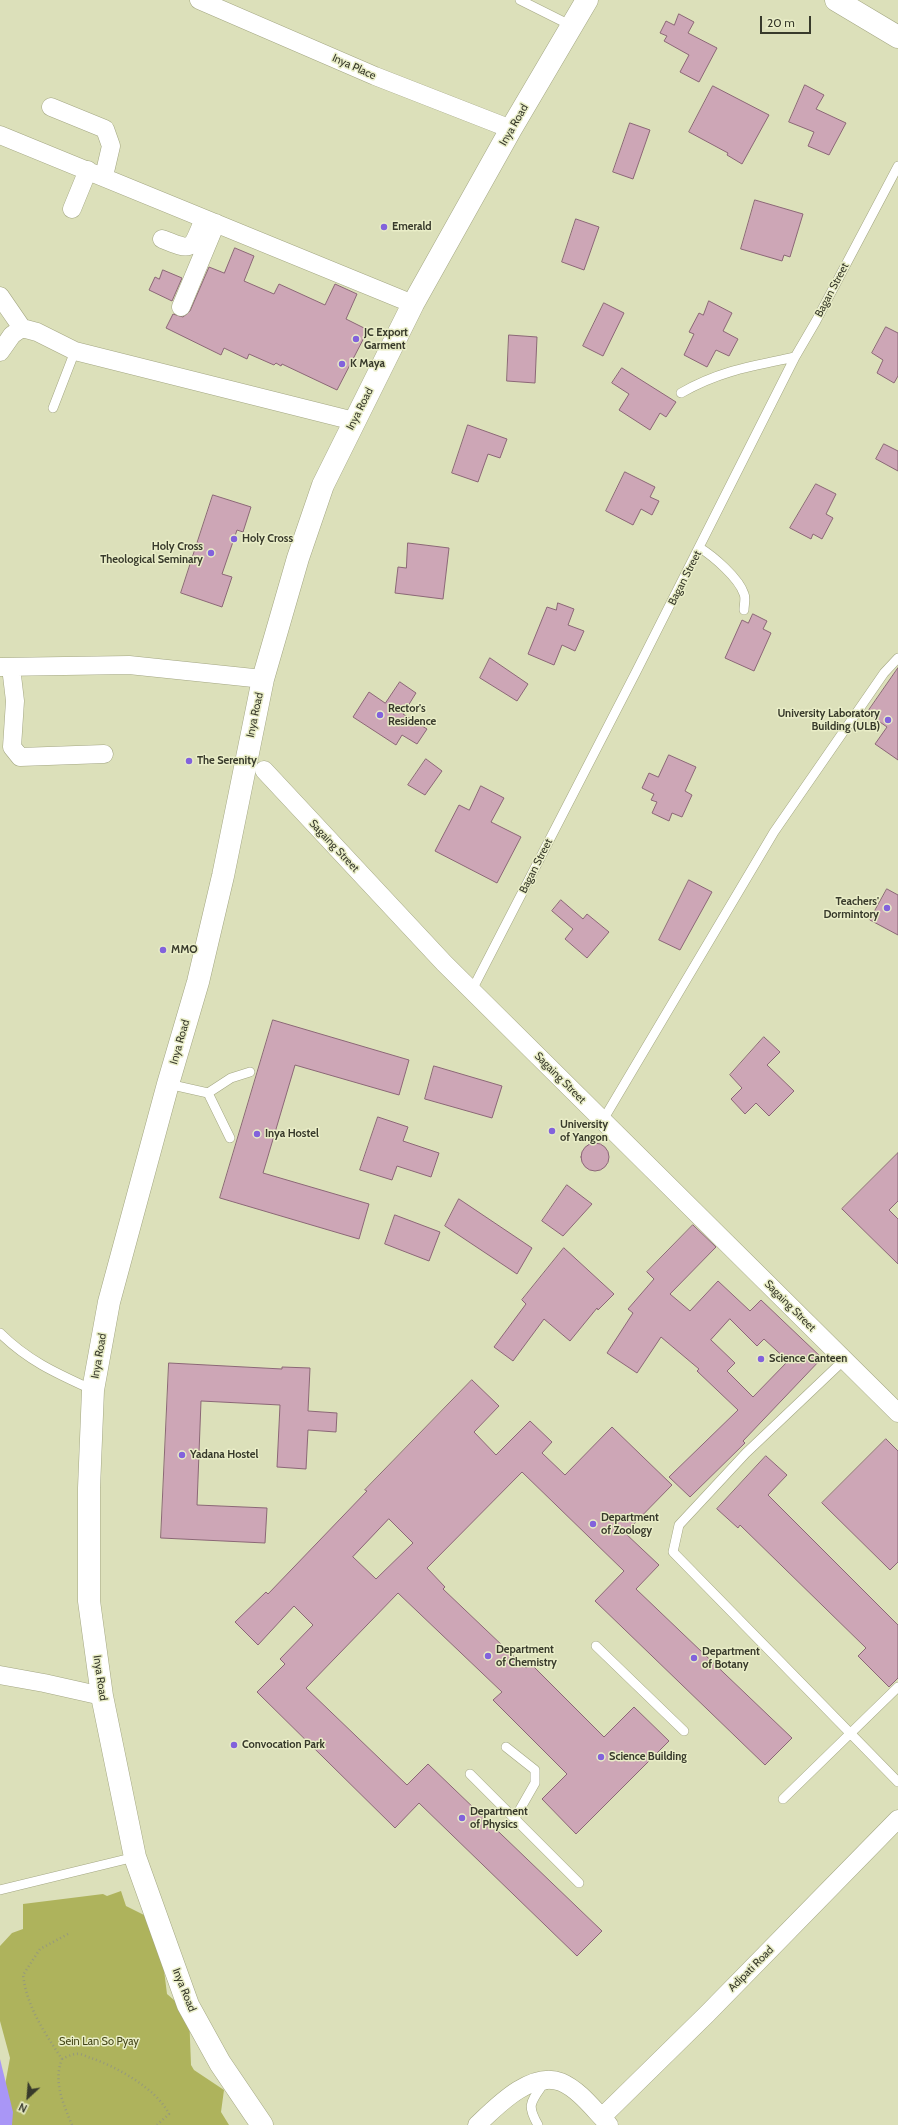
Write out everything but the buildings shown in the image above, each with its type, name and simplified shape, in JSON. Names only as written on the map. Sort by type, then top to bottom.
[{"type":"main road","name":"Inya Road","points":[[262,2125],[220,2063],[188,2005],[135,1857],[102,1696],[89,1601],[89,1488],[93,1390],[109,1302],[168,1084],[198,982],[223,876],[263,678],[298,558],[323,485],[413,304],[511,129],[587,0]]},
{"type":"main road","points":[[836,0],[898,37]]},
{"type":"street","name":"Inya Place","points":[[199,0],[375,76],[511,129]]},
{"type":"street","points":[[50,107],[105,129],[110,146],[96,173],[72,209]]},
{"type":"street","points":[[0,135],[413,304]]},
{"type":"street","points":[[162,239],[184,248],[190,247],[210,221]]},
{"type":"street","points":[[181,307],[210,221]]},
{"type":"street","points":[[0,296],[22,328],[37,332],[76,351],[354,421]]},
{"type":"street","points":[[0,352],[12,335],[22,328]]},
{"type":"street","points":[[104,754],[20,757],[12,747],[15,701],[5,667],[129,665],[263,678]]},
{"type":"street","name":"Sagaing Street","points":[[264,770],[472,990],[898,1413]]},
{"type":"street","points":[[0,1675],[102,1696]]},
{"type":"street","name":"Adipati Road","points":[[606,2121],[712,2008],[898,1819]]},
{"type":"street","points":[[477,2125],[504,2099],[541,2080],[559,2082],[580,2095],[606,2121]]},
{"type":"lane","points":[[520,0],[572,26]]},
{"type":"lane","name":"Bagan Street","points":[[472,990],[700,548],[794,357],[816,321],[898,166]]},
{"type":"lane","points":[[53,408],[76,351]]},
{"type":"lane","points":[[681,393],[703,380],[721,373],[794,357]]},
{"type":"lane","points":[[700,548],[715,557],[733,578],[744,594],[744,610]]},
{"type":"lane","points":[[603,1120],[774,832],[884,672],[898,658]]},
{"type":"lane","name":"Sagaing Street","points":[[247,752],[264,770]]},
{"type":"lane","points":[[168,1084],[208,1093],[231,1078],[250,1072]]},
{"type":"lane","points":[[208,1093],[230,1138]]},
{"type":"lane","points":[[0,1333],[12,1346],[43,1367],[93,1390]]},
{"type":"lane","points":[[844,1360],[746,1453],[679,1525],[673,1552],[898,1782]]},
{"type":"lane","points":[[596,1646],[684,1731]]},
{"type":"lane","points":[[783,1799],[898,1687]]},
{"type":"lane","points":[[506,1747],[535,1770],[535,1783],[515,1818]]},
{"type":"lane","points":[[470,1774],[580,1883]]},
{"type":"lane","points":[[0,1890],[135,1857]]},
{"type":"lane","points":[[538,2125],[530,2111],[532,2100],[542,2086],[559,2082]]},
{"type":"path","points":[[62,2059],[33,2012],[25,1993],[23,1975],[40,1949],[68,1934]]},
{"type":"path","points":[[62,2059],[78,2054],[101,2062],[126,2075],[144,2087],[164,2104],[168,2114],[158,2125]]},
{"type":"path","points":[[62,2059],[58,2069],[60,2091],[62,2103],[72,2125]]},
{"type":"green space","name":"Sein Lan So Pyay","points":[[121,1891],[126,1906],[158,1922],[167,1994],[189,2013],[191,2065],[194,2070],[224,2090],[221,2112],[229,2125],[0,2125],[0,2112],[10,2058],[0,2021],[0,1946],[12,1933],[23,1929],[23,1904],[103,1894],[107,1896]]},
{"type":"shaded area","points":[[0,2059],[13,2112],[12,2125],[0,2125]]},
{"type":"place","name":"Emerald","points":[[384,227]]},
{"type":"place","name":"JC Export Garment","points":[[356,339]]},
{"type":"place","name":"K Maya","points":[[342,364]]},
{"type":"place","name":"Holy Cross","points":[[234,539]]},
{"type":"place","name":"Holy Cross Theological Seminary","points":[[211,553]]},
{"type":"place","name":"Rector's Residence","points":[[380,715]]},
{"type":"place","name":"University Laboratory Building (ULB)","points":[[888,720]]},
{"type":"place","name":"The Serenity","points":[[189,761]]},
{"type":"place","name":"Teachers' Dormintory","points":[[887,908]]},
{"type":"place","name":"MMO","points":[[163,950]]},
{"type":"place","name":"University of Yangon","points":[[552,1131]]},
{"type":"place","name":"Inya Hostel","points":[[257,1134]]},
{"type":"place","name":"Science Canteen","points":[[761,1359]]},
{"type":"place","name":"Yadana Hostel","points":[[182,1455]]},
{"type":"place","name":"Department of Zoology","points":[[593,1524]]},
{"type":"place","name":"Department of Chemistry","points":[[488,1656]]},
{"type":"place","name":"Department of Botany","points":[[694,1658]]},
{"type":"place","name":"Convocation Park","points":[[234,1745]]},
{"type":"place","name":"Science Building","points":[[601,1757]]},
{"type":"place","name":"Department of Physics","points":[[462,1818]]}]
